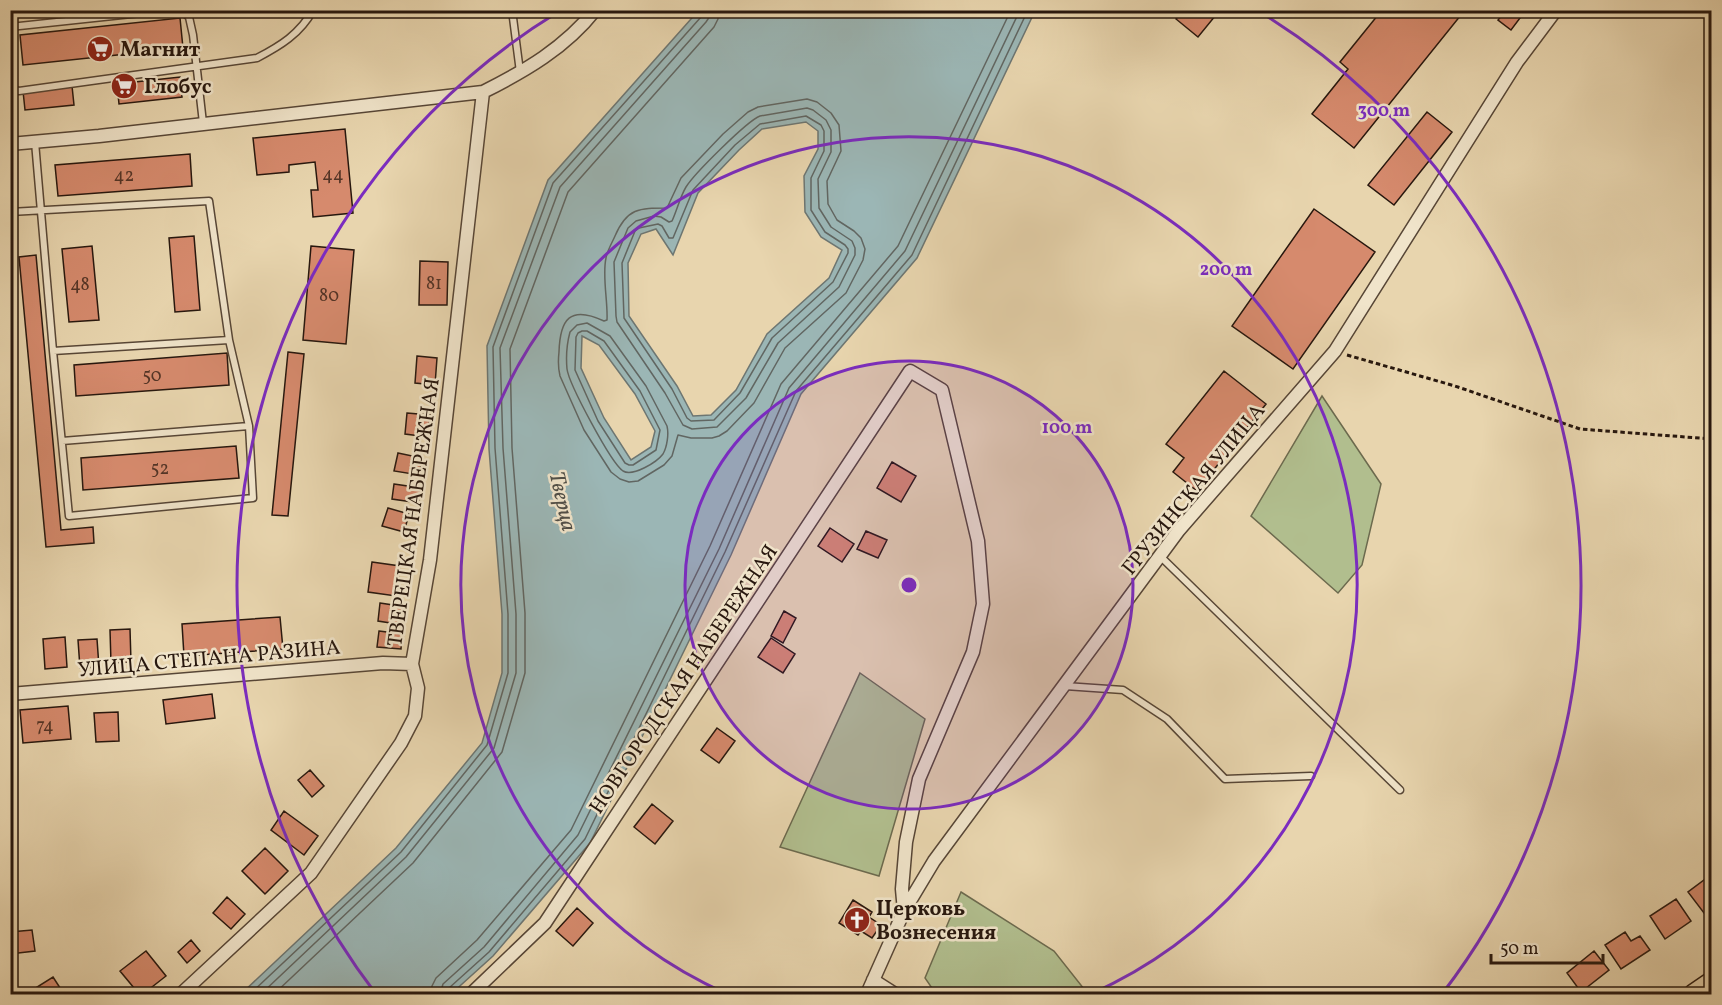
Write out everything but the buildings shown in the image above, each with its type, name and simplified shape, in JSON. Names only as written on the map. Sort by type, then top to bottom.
[{"type":"main road","points":[[1693,994],[1712,981]]},
{"type":"street","points":[[10,144],[483,92],[520,73],[564,43],[583,26],[595,10]]},
{"type":"street","name":"ГРУЗИНСКАЯ УЛИЦА","points":[[867,994],[904,911],[934,861],[1179,530],[1335,351],[1517,62],[1556,10]]},
{"type":"street","name":"ТВЕРЕЦКАЯ НАБЕРЕЖНАЯ","points":[[181,994],[311,873],[401,742],[415,716],[418,688],[412,664],[430,560],[483,92]]},
{"type":"street","name":"НОВГОРОДСКАЯ НАБЕРЕЖНАЯ","points":[[471,994],[545,923],[910,371],[942,390],[978,541],[984,604],[973,651],[919,779],[906,842],[902,889],[904,911]]},
{"type":"street","name":"УЛИЦА СТЕПАНА РАЗИНА","points":[[10,694],[383,663],[412,664]]},
{"type":"street","points":[[873,980],[895,994]]},
{"type":"lane","points":[[10,27],[169,10]]},
{"type":"lane","points":[[177,10],[189,17],[203,123]]},
{"type":"lane","points":[[10,89],[19,91],[257,58],[281,46],[304,25],[313,10]]},
{"type":"lane","points":[[512,10],[520,73]]},
{"type":"lane","points":[[582,10],[583,26]]},
{"type":"lane","points":[[10,212],[42,211],[209,201],[229,340],[249,426],[253,498],[69,516],[53,351],[42,211],[35,142]]},
{"type":"lane","points":[[53,351],[229,340]]},
{"type":"lane","points":[[62,441],[249,426]]},
{"type":"lane","points":[[1160,556],[1400,790]]},
{"type":"lane","points":[[1064,686],[1123,690],[1167,718],[1225,779],[1311,776]]},
{"type":"path","points":[[1335,351],[1455,386],[1580,429],[1712,439]]},
{"type":"green space","points":[[1322,396],[1381,484],[1362,565],[1338,593],[1251,516]]},
{"type":"green space","points":[[860,673],[925,719],[879,876],[780,847]]},
{"type":"green space","points":[[961,892],[1054,951],[1088,994],[936,994],[925,978]]},
{"type":"water","name":"Тверца","points":[[699,10],[1035,11],[917,258],[801,394],[731,555],[590,843],[493,956],[451,994],[241,994],[396,848],[482,743],[502,673],[502,614],[489,449],[487,346],[548,180]],"holes":[[[806,122],[818,131],[818,149],[804,176],[805,212],[821,237],[842,250],[829,278],[767,334],[736,390],[711,415],[693,416],[677,386],[629,316],[628,263],[641,234],[656,229],[673,255],[698,193],[762,129]],[[582,336],[599,345],[635,394],[655,431],[651,447],[631,460],[604,418],[581,368]]]},
{"type":"place","name":"Магнит","points":[[100,49]]},
{"type":"place","name":"Глобус","points":[[124,86]]},
{"type":"place","name":"Церковь Вознесения","points":[[857,920]]}]
